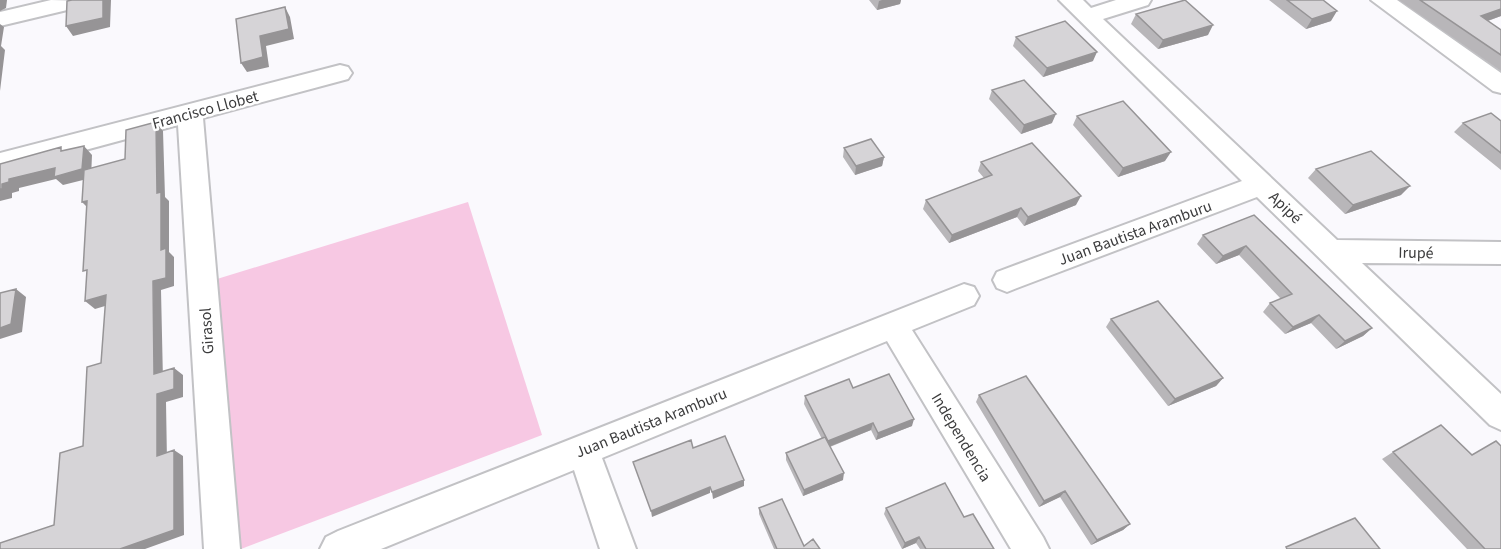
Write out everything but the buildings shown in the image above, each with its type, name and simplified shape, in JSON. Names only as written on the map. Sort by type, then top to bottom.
[{"type":"street","points":[[1079,8],[1140,0]]},
{"type":"street","points":[[1382,0],[1501,85]]},
{"type":"street","points":[[0,19],[76,2]]},
{"type":"street","name":"Apipé","points":[[1079,8],[1501,415]]},
{"type":"street","name":"Francisco Llobet","points":[[0,163],[340,73]]},
{"type":"street","name":"Girasol","points":[[190,113],[222,549]]},
{"type":"street","name":"Juan Bautista Aramburu","points":[[1007,280],[1263,184]]},
{"type":"street","name":"Irupé","points":[[1331,250],[1501,254]]},
{"type":"street","name":"Juan Bautista Aramburu","points":[[338,549],[964,296]]},
{"type":"street","name":"Independencia","points":[[893,325],[1031,549]]},
{"type":"street","points":[[583,449],[618,549]]},
{"type":"shaded area","points":[[468,202],[542,435],[241,549],[217,279]]}]
